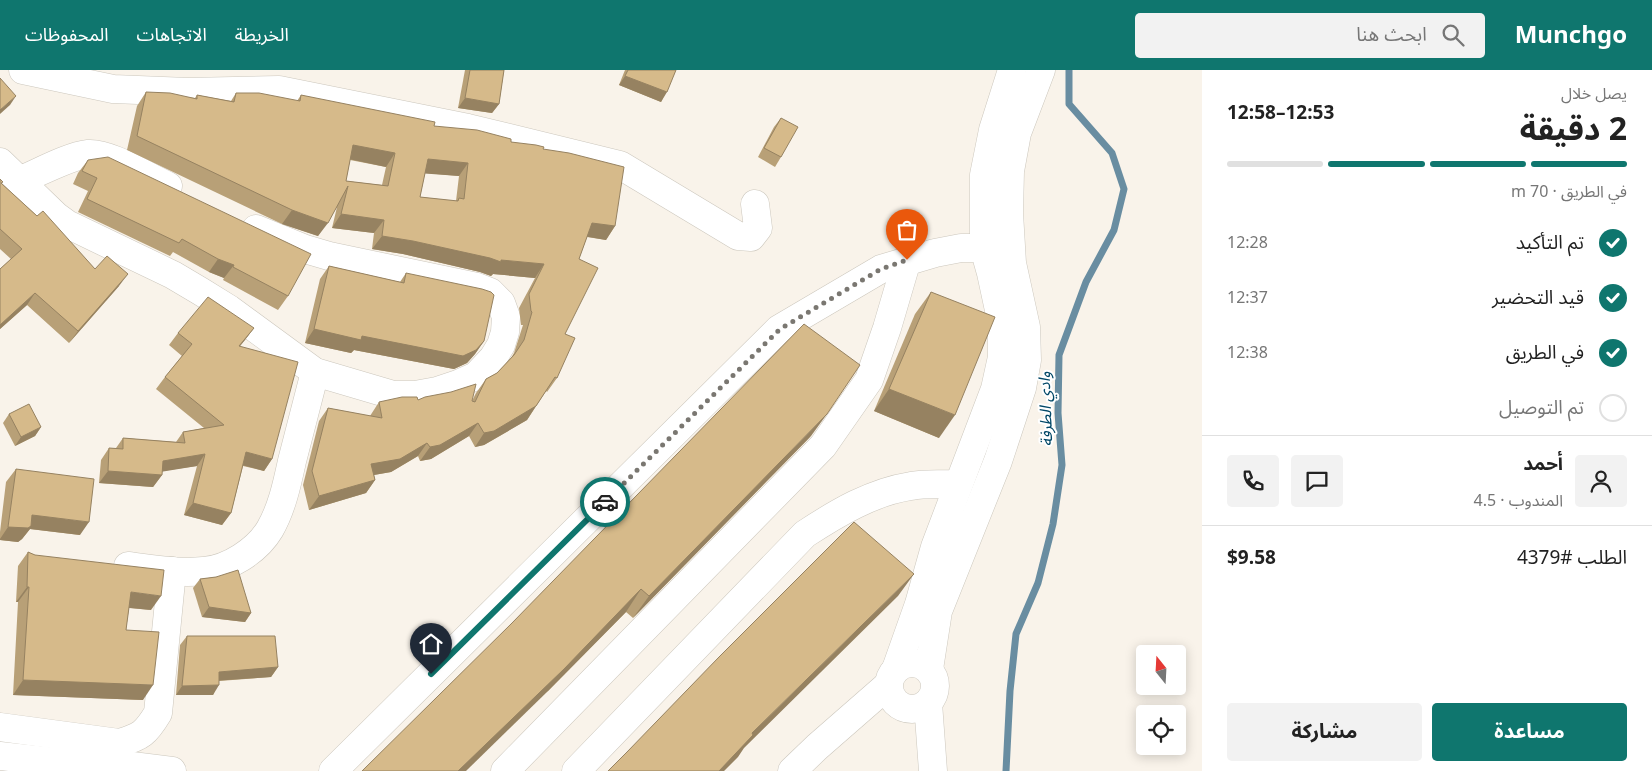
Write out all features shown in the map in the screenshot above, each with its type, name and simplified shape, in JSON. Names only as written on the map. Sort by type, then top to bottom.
[{"type":"street","points":[[23,70],[113,89],[188,92],[278,90],[468,128],[620,165],[738,236],[750,238],[758,228],[755,204]]},
{"type":"street","points":[[792,771],[892,677],[904,664],[912,662],[922,664],[934,677],[936,686],[928,703],[920,708],[902,707],[894,702],[890,694],[892,677],[919,604],[935,547],[995,390],[1002,357],[1002,324],[992,272],[984,248],[984,174],[993,130],[1012,70]]},
{"type":"street","points":[[929,670],[935,624],[941,602],[998,461],[1022,388],[1026,360],[1026,327],[1012,263],[1009,213],[1010,171],[1017,132],[1041,70]]},
{"type":"street","points":[[9,171],[90,154],[102,155],[190,197]]},
{"type":"street","points":[[9,171],[56,216],[68,224],[173,275],[200,291],[229,309],[315,372],[394,395],[415,395],[437,391],[476,376],[493,358],[501,345],[505,332],[506,317],[501,303],[490,292],[476,287],[306,250],[233,218]]},
{"type":"street","points":[[333,771],[780,329],[881,269],[907,260],[961,248],[984,248]]},
{"type":"street","points":[[505,771],[823,446],[869,380],[907,260]]},
{"type":"street","points":[[104,563],[172,571],[205,571],[242,557],[260,542],[269,530],[282,502],[315,372]]},
{"type":"street","points":[[576,771],[805,534],[856,504],[882,493],[912,485],[958,484]]},
{"type":"street","points":[[0,727],[118,743],[135,739],[149,728],[158,713],[172,571]]},
{"type":"street","points":[[928,703],[933,771]]},
{"type":"street","points":[[0,756],[63,767],[132,766],[172,771]]},
{"type":"building","points":[[470,70],[504,70],[499,104],[465,98]]},
{"type":"building","points":[[628,70],[676,70],[667,92],[625,76]]},
{"type":"building","points":[[0,78],[16,96],[0,110]]},
{"type":"building","points":[[146,92],[170,93],[197,99],[197,95],[234,102],[236,93],[259,93],[300,101],[301,95],[435,122],[434,126],[477,130],[511,139],[511,142],[536,145],[544,147],[543,149],[569,153],[624,167],[615,226],[592,223],[579,259],[598,268],[565,334],[575,338],[557,378],[555,377],[536,406],[494,431],[484,433],[478,423],[440,445],[430,447],[427,443],[400,459],[371,464],[375,480],[319,496],[312,471],[328,408],[382,418],[379,402],[402,397],[417,397],[418,400],[476,384],[472,401],[475,402],[486,379],[497,373],[514,355],[524,340],[532,312],[529,294],[544,264],[501,260],[501,262],[413,241],[382,236],[384,220],[341,214],[348,186],[328,223],[292,210],[137,136]],"holes":[[[353,145],[395,153],[388,186],[346,181]],[[428,159],[468,163],[464,199],[459,198],[458,201],[420,197]]]},
{"type":"building","points":[[781,118],[798,127],[781,157],[764,148]]},
{"type":"building","points":[[108,157],[311,254],[288,296],[233,267],[234,265],[218,259],[182,239],[179,243],[87,199],[97,178],[82,171],[88,160]]},
{"type":"building","points":[[0,179],[3,182],[1,183],[37,216],[43,211],[95,269],[107,256],[128,274],[78,331],[35,293],[0,325],[0,269],[22,249],[0,229]]},
{"type":"building","points":[[329,266],[404,283],[406,273],[491,292],[494,295],[484,341],[476,350],[463,356],[362,336],[361,340],[314,329]]},
{"type":"building","points":[[931,292],[995,317],[955,415],[889,389]]},
{"type":"building","points":[[208,297],[254,328],[239,346],[298,362],[272,459],[246,452],[231,513],[193,503],[205,454],[163,461],[162,475],[108,471],[109,448],[123,449],[123,438],[185,443],[183,432],[224,425],[165,377],[192,344],[178,333]]},
{"type":"building","points":[[804,324],[860,365],[827,414],[649,596],[641,589],[564,669],[458,771],[362,771],[512,623]]},
{"type":"building","points":[[29,404],[41,427],[21,437],[9,414]]},
{"type":"building","points":[[16,469],[94,479],[89,522],[32,515],[31,526],[28,528],[8,527]]},
{"type":"building","points":[[854,522],[914,574],[752,733],[753,735],[719,771],[608,771],[719,657]]},
{"type":"building","points":[[28,552],[35,555],[164,570],[161,596],[131,592],[126,630],[159,632],[153,685],[23,680],[29,587],[27,587]]},
{"type":"building","points":[[238,570],[251,613],[209,607],[200,579],[216,577]]},
{"type":"building","points":[[187,636],[275,636],[278,667],[219,672],[219,685],[182,686]]},
{"type":"waterway","name":"وادي الطرفة","points":[[1006,771],[1010,691],[1016,634],[1038,583],[1053,524],[1062,465],[1058,413],[1059,355],[1086,282],[1114,230],[1124,189],[1112,153],[1069,104],[1069,70]]},
{"type":"way so far","points":[[605,502],[780,329],[881,269],[907,260]]},
{"type":"route","points":[[431,674],[605,502]]}]
